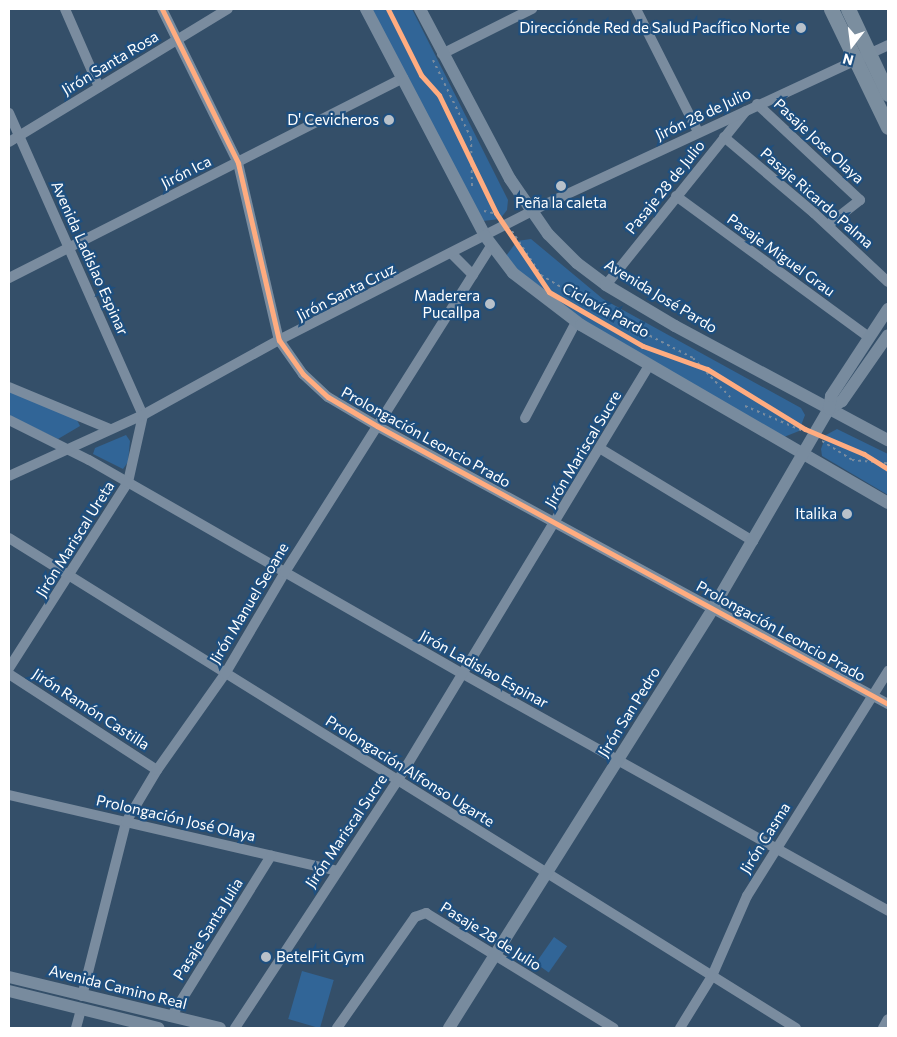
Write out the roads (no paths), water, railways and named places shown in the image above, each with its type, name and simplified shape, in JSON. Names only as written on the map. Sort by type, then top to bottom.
[{"type":"highway","points":[[831,9],[888,94]]},
{"type":"highway","points":[[848,9],[862,56],[888,127]]},
{"type":"main road","points":[[366,9],[488,241],[513,273],[576,322],[801,455],[888,502]]},
{"type":"main road","name":"Avenida José Pardo","points":[[420,9],[442,54],[531,212],[577,263],[606,285],[888,440]]},
{"type":"main road","name":"Jirón San Pedro","points":[[449,1028],[713,608],[829,409],[831,396],[888,308]]},
{"type":"main road","name":"Jirón San Pedro","points":[[829,409],[842,401],[888,335]]},
{"type":"main road","name":"Avenida Camino Real","points":[[9,977],[220,1028]]},
{"type":"main road","name":"Avenida Camino Real","points":[[9,991],[159,1028]]},
{"type":"street","points":[[65,9],[99,87]]},
{"type":"street","name":"Prolongación Leoncio Prado","points":[[162,9],[238,163],[278,340],[303,374],[328,397],[377,426],[888,704]]},
{"type":"street","name":"Jirón Santa Rosa","points":[[9,142],[228,9]]},
{"type":"street","points":[[442,54],[532,9]]},
{"type":"street","points":[[636,9],[698,132]]},
{"type":"street","name":"Jirón 28 de Julio","points":[[531,212],[753,106],[888,45]]},
{"type":"street","name":"Jirón Ica","points":[[9,278],[403,78]]},
{"type":"street","name":"Pasaje 28 de Julio","points":[[606,285],[676,196],[753,106]]},
{"type":"street","name":"Pasaje Jose Olaya","points":[[753,106],[860,200],[828,225]]},
{"type":"street","name":"Avenida Ladislao Espinar","points":[[9,113],[143,415]]},
{"type":"street","name":"Pasaje Ricardo Palma","points":[[724,138],[828,225],[888,282]]},
{"type":"street","name":"Pasaje Miguel Grau","points":[[676,196],[869,337]]},
{"type":"street","name":"Jirón Santa Cruz","points":[[9,476],[143,415],[278,340],[451,253],[488,241],[504,226],[531,212]]},
{"type":"street","name":"Jirón Manuel Seoane","points":[[82,996],[126,822],[157,770],[225,674],[285,572],[473,275],[488,241]]},
{"type":"street","points":[[451,253],[473,275]]},
{"type":"street","points":[[525,418],[576,322]]},
{"type":"street","name":"Jirón Mariscal Sucre","points":[[235,1028],[398,780],[557,523],[649,366]]},
{"type":"street","points":[[9,387],[110,429]]},
{"type":"street","name":"Jirón Mariscal Ureta","points":[[9,668],[70,577],[128,482],[143,415]]},
{"type":"street","name":"Jirón Ladislao Espinar","points":[[9,420],[128,482],[463,674],[888,912]]},
{"type":"street","points":[[601,449],[753,541]]},
{"type":"street","name":"Prolongación Alfonso Ugarte","points":[[9,538],[796,1028]]},
{"type":"street","name":"Jirón Casma","points":[[680,1028],[712,976],[747,896],[775,848],[888,671]]},
{"type":"street","name":"Jirón Ramón Castilla","points":[[9,674],[157,770]]},
{"type":"street","name":"Prolongación José Olaya","points":[[9,795],[337,871]]},
{"type":"street","name":"Pasaje Santa Julia","points":[[171,1017],[271,856]]},
{"type":"street","name":"Pasaje 28 de Julio","points":[[337,1028],[420,914],[426,913],[495,957],[614,1028]]},
{"type":"street","points":[[76,1028],[81,1009]]},
{"type":"street","points":[[883,1028],[888,1020]]},
{"type":"place","name":"Direcciónde Red de Salud Pacífico Norte","points":[[801,28]]},
{"type":"place","name":"D' Cevicheros","points":[[389,120]]},
{"type":"place","name":"Peña la caleta","points":[[561,186]]},
{"type":"place","name":"Maderera Pucallpa","points":[[490,304]]},
{"type":"place","name":"Italika","points":[[847,514]]},
{"type":"place","name":"BetelFit Gym","points":[[266,957]]}]
